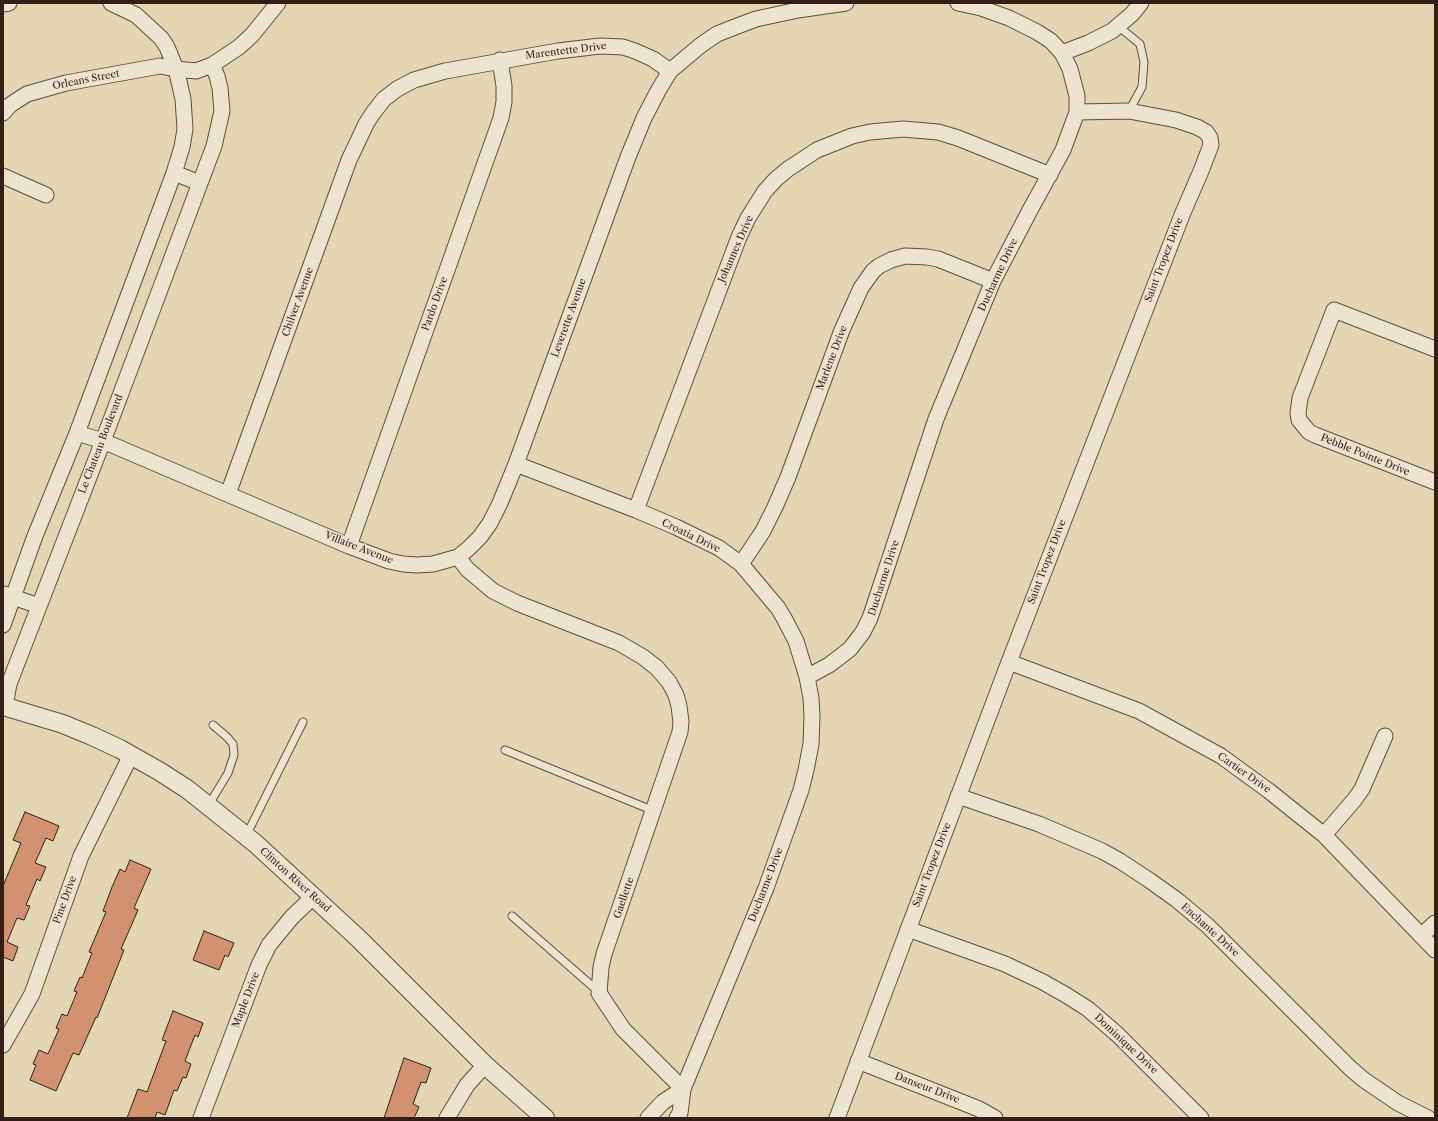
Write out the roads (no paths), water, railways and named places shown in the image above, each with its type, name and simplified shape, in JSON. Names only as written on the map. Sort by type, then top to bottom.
[{"type":"street","points":[[3,4],[9,3]]},
{"type":"street","points":[[3,625],[8,596],[35,536],[77,433],[174,173],[182,147],[184,129],[183,99],[176,69],[167,47],[161,38],[136,15],[111,3]]},
{"type":"street","points":[[212,66],[239,47],[252,35],[278,3]]},
{"type":"street","points":[[670,71],[701,45],[717,34],[740,25],[798,10],[846,3]]},
{"type":"street","points":[[958,3],[981,8],[1009,18],[1051,41],[1062,53],[1088,43],[1112,31],[1132,14],[1141,3]]},
{"type":"street","name":"Marentette Drive","points":[[373,113],[384,99],[397,89],[414,80],[445,71],[500,60],[558,51],[612,46],[635,51],[653,59],[670,71]]},
{"type":"street","name":"Ducharme Drive","points":[[677,1118],[680,1113],[683,1089],[766,888],[801,790],[811,744],[811,698],[807,677],[829,665],[850,649],[864,632],[870,618],[936,419],[993,281],[1063,150],[1077,112],[1075,82],[1062,53]]},
{"type":"street","name":"Pardo Drive","points":[[349,546],[499,124],[504,102],[504,86],[500,60]]},
{"type":"street","name":"Orleans Street","points":[[3,113],[10,105],[27,94],[66,83],[160,66],[196,71],[212,66]]},
{"type":"street","name":"Le Chateau Boulevard","points":[[4,706],[9,684],[103,441],[214,146],[222,111],[220,88],[217,76],[212,66]]},
{"type":"street","name":"Leverette Avenue","points":[[458,556],[480,537],[490,523],[516,464],[628,157],[647,112],[670,71]]},
{"type":"street","name":"Saint Tropez Drive","points":[[837,1118],[1009,662],[1210,145],[1210,138],[1206,132],[1197,127],[1176,120],[1129,112],[1077,112]]},
{"type":"street","name":"Chilver Avenue","points":[[228,494],[349,160],[366,124],[373,113]]},
{"type":"street","name":"Johannes Drive","points":[[636,510],[739,237],[748,218],[765,191],[788,169],[817,150],[852,136],[870,132],[903,129],[938,132],[958,138],[1050,175]]},
{"type":"street","points":[[174,173],[200,183]]},
{"type":"street","points":[[3,176],[46,195]]},
{"type":"street","name":"Marlene Drive","points":[[741,564],[763,531],[775,507],[842,330],[861,288],[873,271],[878,266],[898,258],[906,256],[927,257],[938,259],[993,281]]},
{"type":"street","name":"Pebble Pointe Drive","points":[[1435,349],[1334,310],[1298,406],[1299,420],[1309,432],[1435,482]]},
{"type":"street","name":"Villaire Avenue","points":[[77,433],[103,441],[349,546],[389,561],[417,565],[433,564],[458,556]]},
{"type":"street","name":"Croatia Drive","points":[[516,464],[676,527],[719,548],[741,564],[778,608],[784,618],[796,641],[807,677]]},
{"type":"street","name":"Gaellette","points":[[458,556],[467,569],[493,591],[518,603],[619,643],[642,657],[652,664],[669,682],[676,695],[681,722],[680,732],[604,954],[601,967],[599,992]]},
{"type":"street","points":[[8,596],[39,606]]},
{"type":"street","name":"Cartier Drive","points":[[1009,662],[1139,711],[1221,756],[1269,791],[1324,835],[1435,950]]},
{"type":"street","name":"Clinton River Road","points":[[4,706],[63,724],[92,736],[131,755],[181,785],[246,836],[358,938],[485,1065],[545,1118]]},
{"type":"street","points":[[1324,835],[1355,800],[1362,789],[1385,736]]},
{"type":"street","name":"Pine Drive","points":[[3,1045],[32,994],[81,856],[131,755]]},
{"type":"street","name":"Enchante Drive","points":[[958,796],[1053,830],[1114,858],[1149,880],[1177,900],[1208,926],[1355,1072],[1398,1103],[1428,1118]]},
{"type":"street","name":"Maple Drive","points":[[201,1118],[259,965],[269,945],[292,917],[313,897]]},
{"type":"street","points":[[1420,936],[1435,923]]},
{"type":"street","name":"Dominique Drive","points":[[908,929],[1005,964],[1043,982],[1088,1009],[1118,1035],[1201,1118]]},
{"type":"street","points":[[599,992],[623,1030],[683,1089],[662,1102],[648,1118]]},
{"type":"street","name":"Danseur Drive","points":[[858,1062],[979,1109],[995,1118]]},
{"type":"street","points":[[447,1118],[467,1085],[485,1065]]},
{"type":"lane","points":[[1118,26],[1140,44],[1144,62],[1142,87],[1129,112]]},
{"type":"lane","points":[[246,836],[303,722]]},
{"type":"lane","points":[[208,806],[228,773],[234,755],[233,744],[228,737],[213,725]]},
{"type":"lane","points":[[505,750],[654,811]]},
{"type":"lane","points":[[512,916],[599,992]]}]
